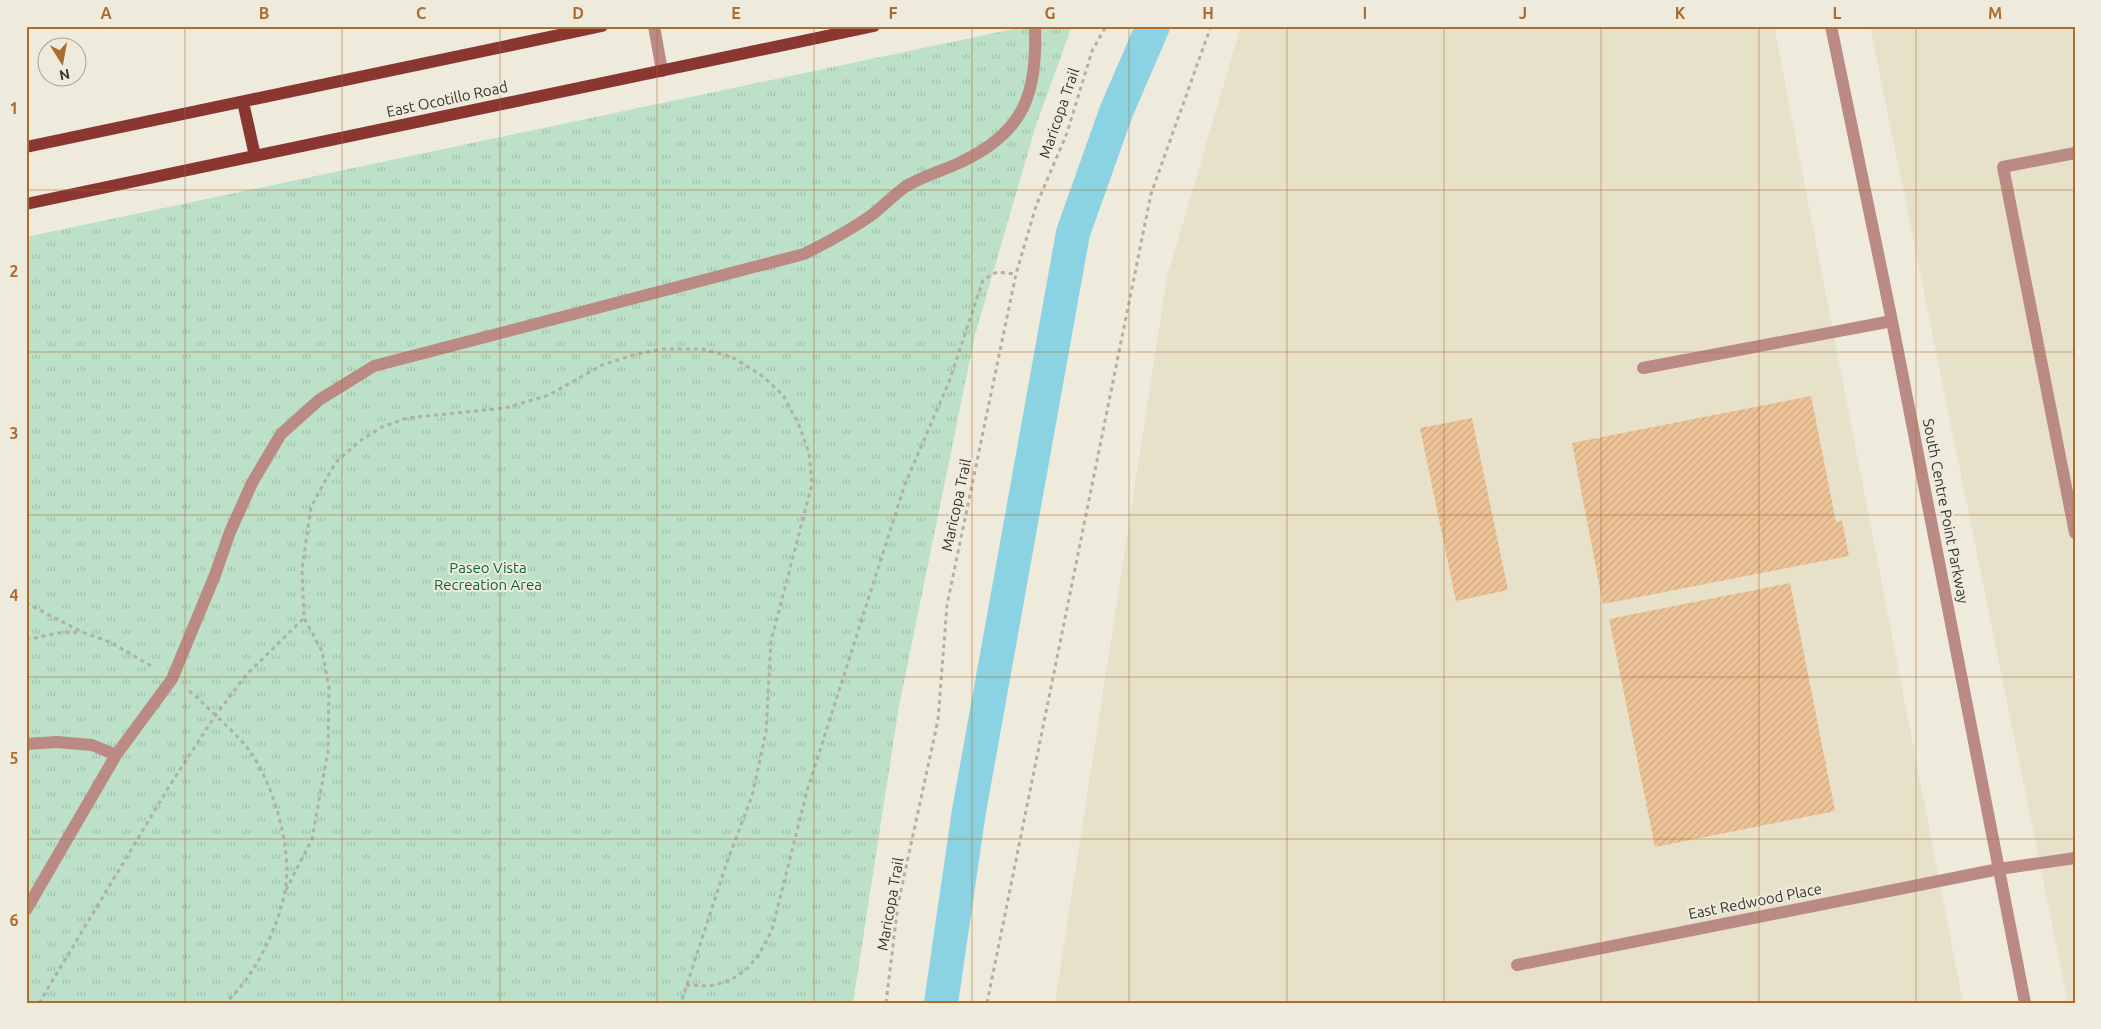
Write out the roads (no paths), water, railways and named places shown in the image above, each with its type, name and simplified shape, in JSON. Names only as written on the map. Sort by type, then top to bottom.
[{"type":"main road","points":[[26,147],[602,26]]},
{"type":"main road","name":"East Ocotillo Road","points":[[26,204],[874,26]]},
{"type":"main road","points":[[243,102],[255,156]]},
{"type":"street","points":[[654,26],[662,71]]},
{"type":"street","points":[[26,910],[116,755],[172,679],[215,575],[230,532],[252,483],[281,434],[319,400],[374,366],[804,254],[839,236],[872,215],[906,186],[963,162],[990,145],[1015,124],[1027,102],[1034,78],[1034,26]]},
{"type":"street","name":"South Centre Point Parkway","points":[[1831,26],[1892,321],[2025,1003]]},
{"type":"street","points":[[2075,153],[2003,167],[2075,533]]},
{"type":"street","points":[[1643,368],[1892,321]]},
{"type":"street","points":[[26,744],[57,742],[92,745],[116,755]]},
{"type":"street","name":"East Redwood Place","points":[[1517,965],[1999,869],[2075,858]]},
{"type":"waterway","points":[[941,1003],[969,811],[1073,233],[1116,112],[1153,26]]},
{"type":"park label","name":"Paseo Vista Recreation Area","points":[[488,576]]}]
